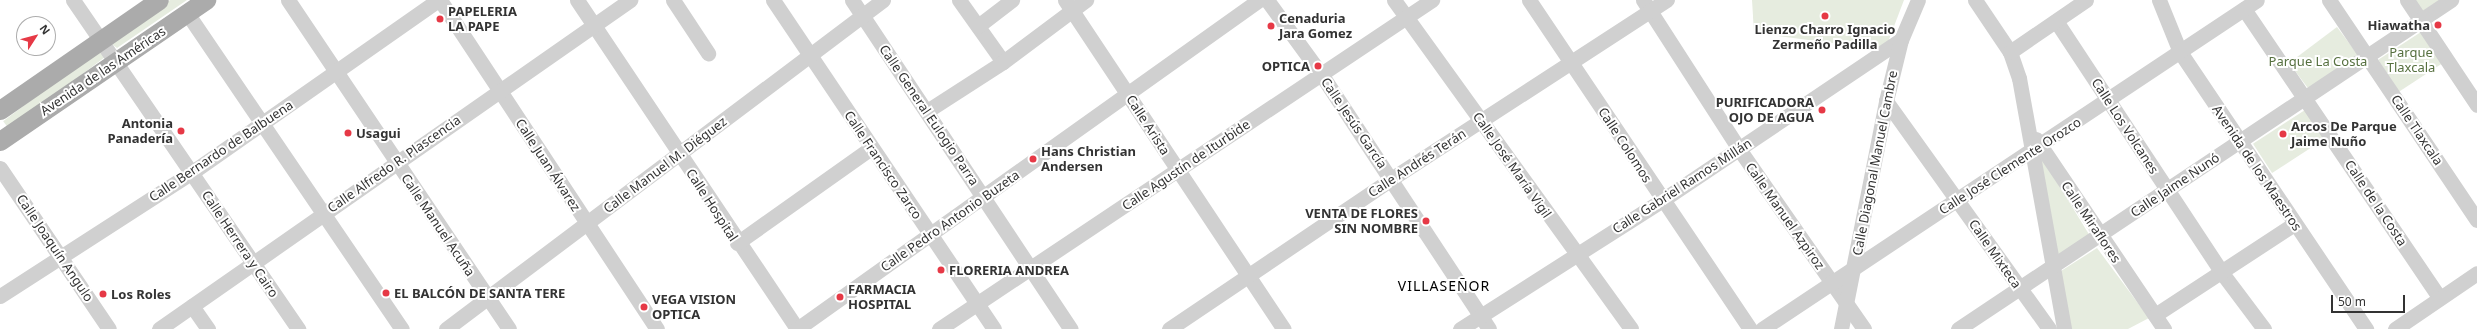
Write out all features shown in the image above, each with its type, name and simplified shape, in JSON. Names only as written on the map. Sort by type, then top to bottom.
[{"type":"main road","name":"Avenida de las Américas","points":[[0,110],[159,0]]},
{"type":"main road","name":"Avenida de las Américas","points":[[0,141],[206,0]]},
{"type":"street","name":"Calle Herrera y Cairo","points":[[72,0],[298,329]]},
{"type":"street","name":"Calle Manuel Acuña","points":[[288,0],[396,163],[509,329]]},
{"type":"street","name":"Calle Bernardo de Balbuena","points":[[0,296],[191,173],[337,73],[439,0]]},
{"type":"street","name":"Calle Juan Álvarez","points":[[439,0],[657,329]]},
{"type":"street","name":"Calle Hospital","points":[[577,0],[737,243],[797,329]]},
{"type":"street","name":"Calle Alfredo R. Plascencia","points":[[159,329],[630,0]]},
{"type":"street","points":[[672,0],[708,53]]},
{"type":"street","name":"Calle Francisco Zarco","points":[[773,0],[994,329]]},
{"type":"street","name":"Calle General Eulogio Parra","points":[[852,0],[1032,268],[1071,329]]},
{"type":"street","name":"Calle Manuel M. Diéguez","points":[[446,329],[883,0]]},
{"type":"street","points":[[959,0],[1003,62]]},
{"type":"street","points":[[978,26],[1012,0]]},
{"type":"street","points":[[927,111],[1003,62],[1069,5],[1086,0]]},
{"type":"street","name":"Calle Pedro Antonio Buzeta","points":[[797,329],[1128,95],[1259,0]]},
{"type":"street","name":"Calle Jesús García","points":[[1267,0],[1321,74],[1391,178],[1489,329]]},
{"type":"street","name":"Calle José María Vigil","points":[[1394,0],[1631,329]]},
{"type":"street","name":"Calle Agustín de Iturbide","points":[[939,329],[1432,0]]},
{"type":"street","name":"Calle Colomos","points":[[1529,0],[1572,63],[1661,201],[1750,329]]},
{"type":"street","name":"Calle Andrés Terán","points":[[1169,329],[1391,178],[1572,63],[1647,5],[1667,0]]},
{"type":"street","name":"Calle Diagonal Manuel Cambre","points":[[1841,329],[1854,271],[1886,101],[1901,40],[1918,0]]},
{"type":"street","points":[[1975,0],[2010,52],[2019,78],[2029,128],[2036,149],[2064,329]]},
{"type":"street","points":[[2010,52],[2086,0]]},
{"type":"street","name":"Avenida de los Maestros","points":[[2159,0],[2180,52],[2294,224],[2366,329]]},
{"type":"street","name":"Calle José Clemente Orozco","points":[[1762,329],[1834,285],[1957,200],[2036,149],[2257,0]]},
{"type":"street","name":"Calle Tlaxcala","points":[[2329,0],[2477,220]]},
{"type":"street","points":[[2406,0],[2477,106]]},
{"type":"street","name":"Calle Jaime Nunó","points":[[1958,329],[2451,0]]},
{"type":"street","name":"Calle Arista","points":[[1069,5],[1177,170],[1284,329]]},
{"type":"street","name":"Calle Manuel Azpiroz","points":[[1647,5],[1740,149],[1864,329]]},
{"type":"street","name":"Calle de la Costa","points":[[2244,9],[2305,96],[2440,298]]},
{"type":"street","points":[[187,13],[402,329]]},
{"type":"street","name":"Calle Los Volcanes","points":[[2056,21],[2222,273],[2264,329]]},
{"type":"street","name":"Calle Gabriel Ramos Millán","points":[[1460,329],[1661,201],[1901,40]]},
{"type":"street","name":"Calle Mixteca","points":[[1886,101],[2049,329]]},
{"type":"street","points":[[737,243],[871,148]]},
{"type":"street","name":"Calle Miraflores","points":[[2036,149],[2099,236],[2155,322],[2164,329]]},
{"type":"street","name":"Calle Joaquín Angulo","points":[[0,168],[109,329]]},
{"type":"street","points":[[2155,322],[2222,273],[2294,224]]},
{"type":"street","points":[[2395,329],[2477,273]]},
{"type":"street","points":[[192,306],[208,329]]},
{"type":"green space","points":[[170,0],[187,0],[117,48],[113,45],[112,40]]},
{"type":"green space","name":"Lienzo Charro Ignacio Zermeño Padilla","points":[[1752,0],[1904,0],[1885,50],[1754,33]]},
{"type":"green space","points":[[2413,0],[2440,0],[2422,12]]},
{"type":"green space","name":"Parque La Costa","points":[[2337,27],[2358,55],[2310,91],[2289,63]]},
{"type":"green space","name":"Parque Tlaxcala","points":[[2421,32],[2442,64],[2399,92],[2378,60]]},
{"type":"green space","points":[[99,49],[105,57],[9,129],[3,121]]},
{"type":"green space","points":[[2305,110],[2324,139],[2272,173],[2253,144]]},
{"type":"green space","points":[[2038,151],[2090,236],[2057,258]]},
{"type":"green space","points":[[2097,248],[2149,318],[2128,329],[2069,329],[2061,271]]},
{"type":"place","name":"Lienzo Charro Ignacio Zermeño Padilla","points":[[1825,16]]},
{"type":"place","name":"PAPELERIA LA PAPE","points":[[440,19]]},
{"type":"place","name":"Hiawatha","points":[[2438,25]]},
{"type":"place","name":"Cenaduria Jara Gomez","points":[[1271,26]]},
{"type":"place","name":"OPTICA","points":[[1318,66]]},
{"type":"place","name":"PURIFICADORA OJO DE AGUA","points":[[1822,110]]},
{"type":"place","name":"Antonia Panadería","points":[[181,131]]},
{"type":"place","name":"Usagui","points":[[348,133]]},
{"type":"place","name":"Arcos De Parque Jaime Nuño","points":[[2283,134]]},
{"type":"place","name":"Hans Christian Andersen","points":[[1033,159]]},
{"type":"place","name":"VENTA DE FLORES SIN NOMBRE","points":[[1426,221]]},
{"type":"place","name":"FLORERIA ANDREA","points":[[941,270]]},
{"type":"place","name":"EL BALCÓN DE SANTA TERE","points":[[386,293]]},
{"type":"place","name":"Los Roles","points":[[103,294]]},
{"type":"place","name":"FARMACIA HOSPITAL","points":[[840,297]]},
{"type":"place","name":"VEGA VISION OPTICA","points":[[644,307]]},
{"type":"district","name":"VILLASEÑOR","points":[[1444,286]]}]
